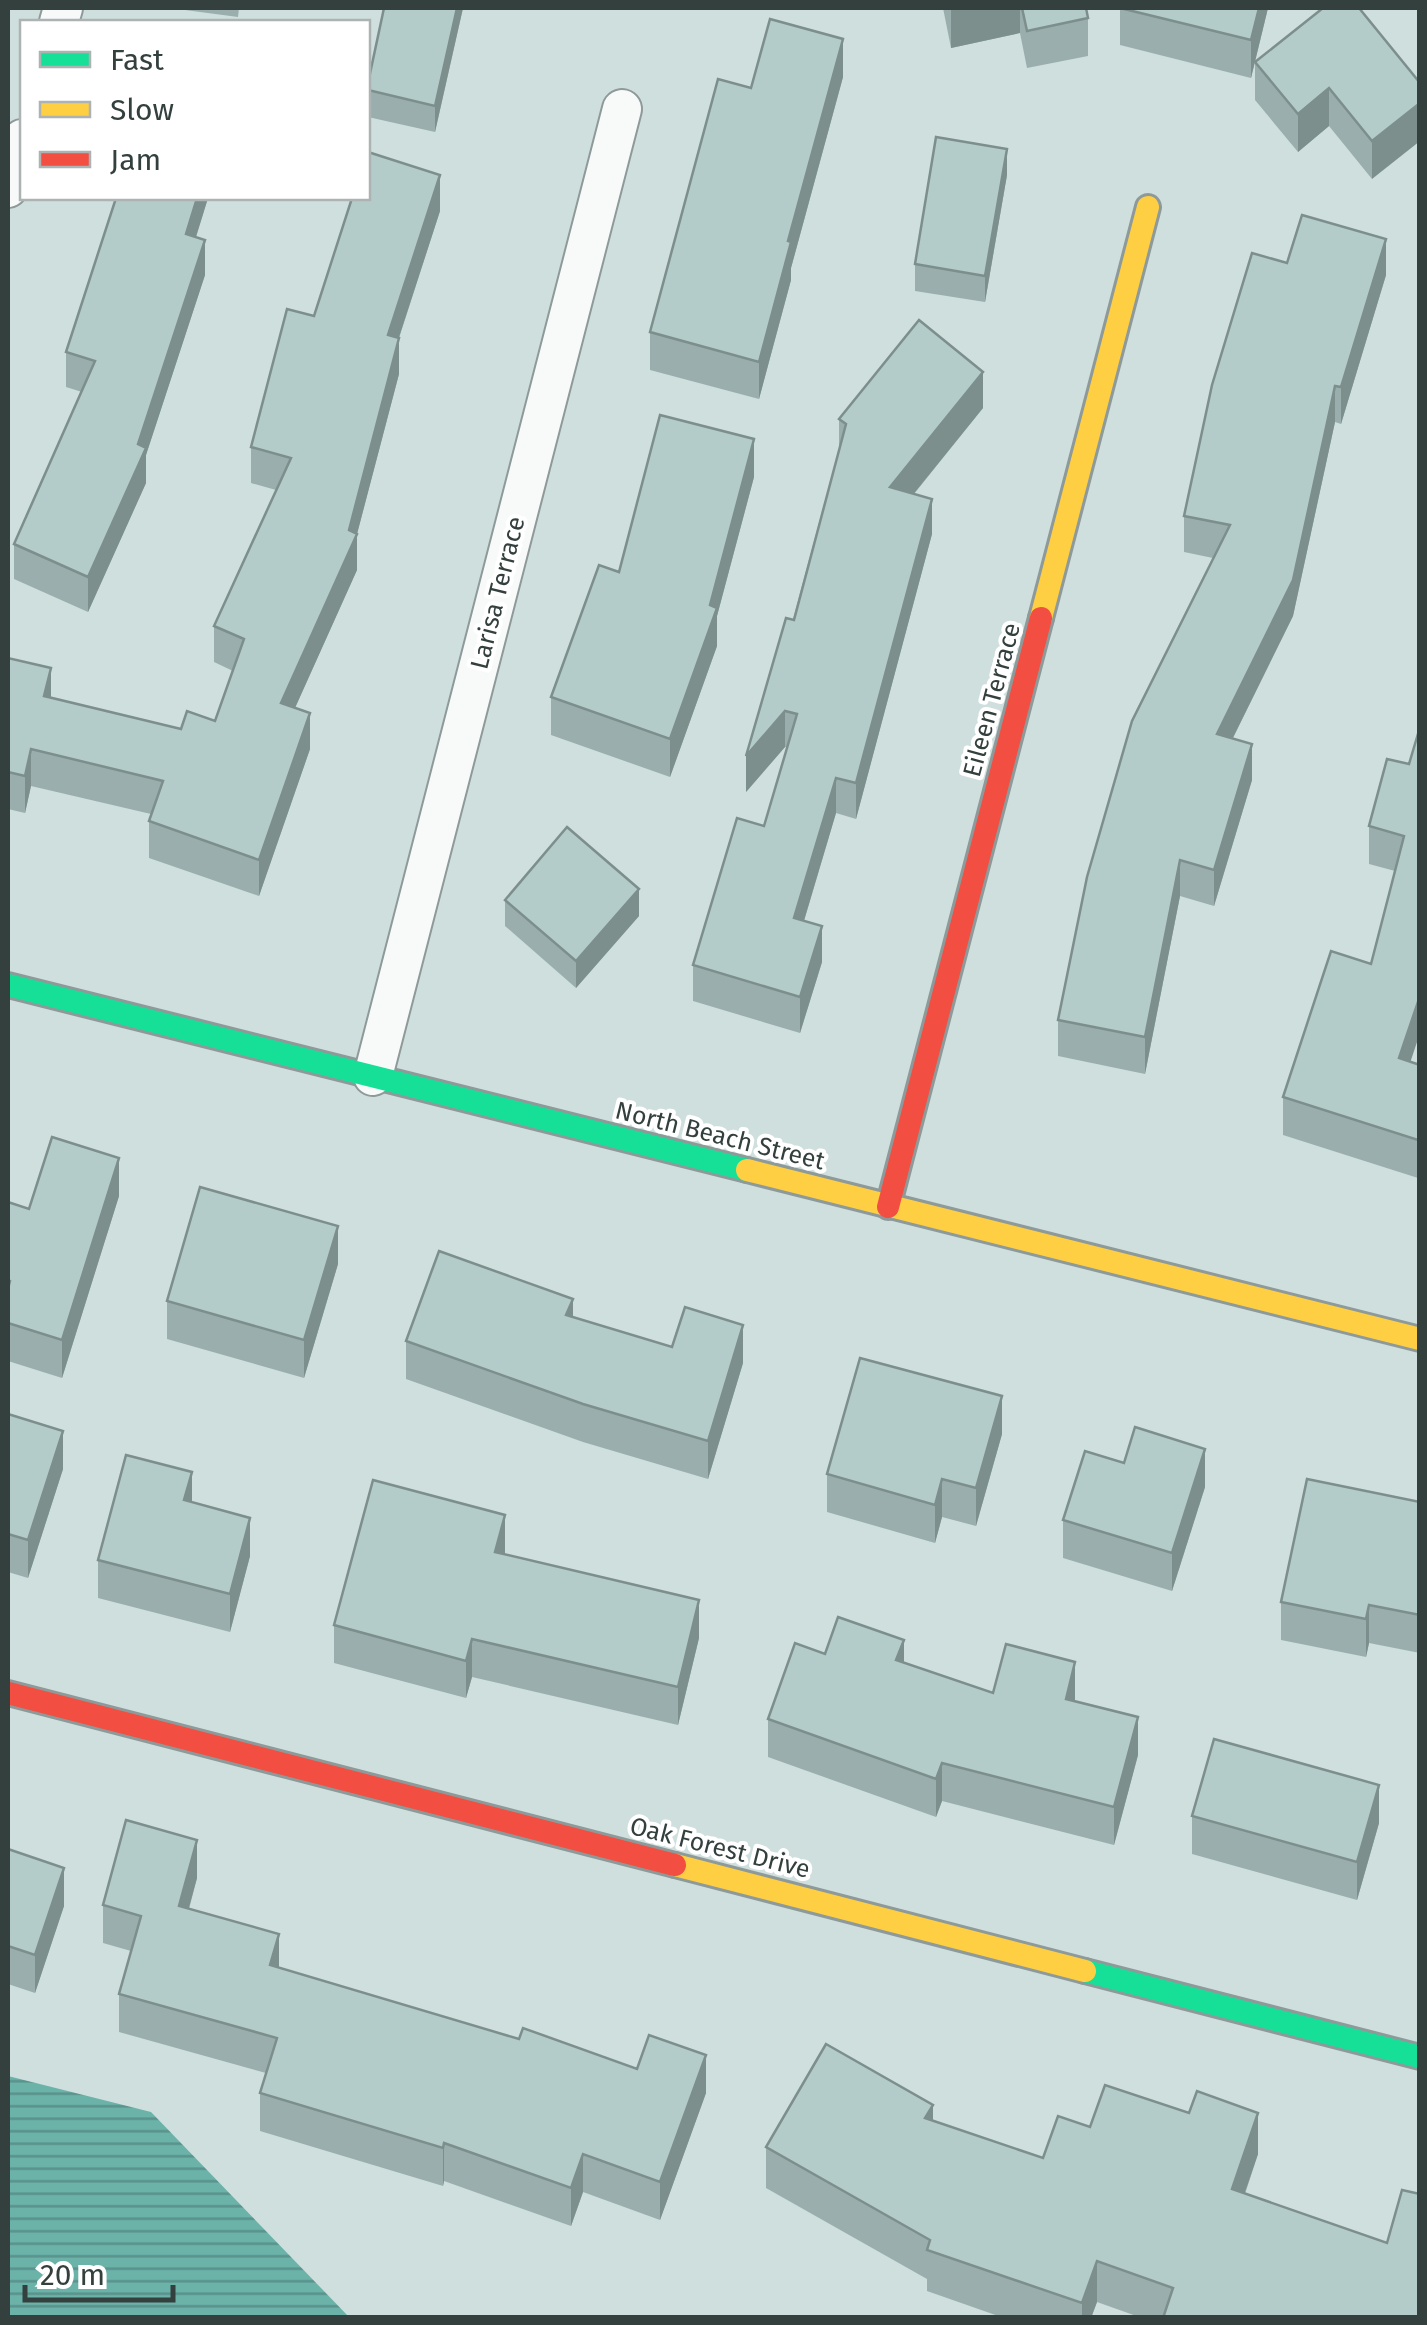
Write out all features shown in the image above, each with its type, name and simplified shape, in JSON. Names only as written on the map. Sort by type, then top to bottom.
[{"type":"street","name":"Larisa Terrace","points":[[373,1076],[622,109]]},
{"type":"street","points":[[8,188],[20,146]]},
{"type":"street","name":"Eileen Terrace","points":[[888,1207],[1148,207]]},
{"type":"street","name":"North Beach Street","points":[[8,984],[1420,1340]]},
{"type":"street","name":"Oak Forest Drive","points":[[8,1693],[1420,2057]]},
{"type":"shaded area","points":[[8,2076],[151,2112],[349,2317],[8,2317]]},
{"type":"building","points":[[384,8],[457,8],[435,106],[370,90]]},
{"type":"building","points":[[1022,8],[1086,8],[1088,18],[1027,31]]},
{"type":"building","points":[[1120,8],[1259,8],[1251,40]]},
{"type":"building","points":[[1323,8],[1359,8],[1420,83],[1420,103],[1372,141],[1329,88],[1298,114],[1255,62]]},
{"type":"building","points":[[770,19],[843,39],[759,362],[650,332],[718,79],[751,88]]},
{"type":"building","points":[[936,137],[1007,149],[985,276],[915,264]]},
{"type":"building","points":[[370,153],[440,175],[388,335],[399,338],[349,530],[357,534],[281,703],[310,713],[259,860],[149,821],[163,781],[31,749],[25,776],[8,772],[8,658],[51,668],[44,696],[181,729],[187,711],[215,721],[244,639],[214,626],[291,458],[251,447],[287,309],[314,316],[351,200],[370,200]]},
{"type":"building","points":[[115,200],[196,200],[186,234],[205,240],[138,444],[146,448],[88,577],[14,544],[95,361],[66,352]]},
{"type":"building","points":[[1302,215],[1386,239],[1341,387],[1335,386],[1293,580],[1217,734],[1252,744],[1214,870],[1180,860],[1145,1037],[1058,1020],[1087,877],[1132,721],[1230,525],[1184,516],[1212,385],[1252,253],[1287,263]]},
{"type":"building","points":[[919,320],[983,372],[890,487],[932,499],[856,783],[836,778],[794,918],[822,926],[800,997],[693,965],[737,818],[764,826],[797,714],[785,711],[746,756],[786,618],[794,620],[846,424],[839,419]]},
{"type":"building","points":[[660,415],[754,439],[710,605],[717,608],[670,739],[551,697],[599,565],[619,572]]},
{"type":"building","points":[[1420,727],[1420,996],[1399,1058],[1420,1065],[1418,1140],[1283,1097],[1331,951],[1371,964],[1404,836],[1369,826],[1387,759],[1409,764]]},
{"type":"building","points":[[567,827],[639,889],[576,961],[505,900]]},
{"type":"building","points":[[52,1137],[119,1158],[62,1340],[8,1323],[8,1202],[29,1209]]},
{"type":"building","points":[[200,1187],[338,1226],[304,1340],[167,1301]]},
{"type":"building","points":[[439,1251],[573,1299],[566,1315],[672,1347],[685,1307],[743,1325],[708,1441],[583,1404],[406,1341]]},
{"type":"building","points":[[860,1358],[1002,1396],[976,1488],[942,1479],[935,1505],[827,1474]]},
{"type":"building","points":[[8,1414],[63,1431],[28,1540],[8,1534]]},
{"type":"building","points":[[1135,1427],[1205,1449],[1172,1553],[1063,1520],[1085,1451],[1124,1463]]},
{"type":"building","points":[[126,1455],[192,1472],[184,1500],[250,1518],[230,1594],[98,1560]]},
{"type":"building","points":[[1307,1479],[1420,1502],[1420,1615],[1369,1605],[1366,1619],[1281,1602]]},
{"type":"building","points":[[373,1480],[505,1515],[495,1552],[699,1600],[678,1687],[472,1639],[466,1661],[334,1625]]},
{"type":"building","points":[[838,1617],[904,1640],[896,1660],[993,1693],[1006,1644],[1075,1662],[1066,1699],[1138,1717],[1114,1807],[942,1763],[936,1779],[768,1719],[795,1643],[825,1654]]},
{"type":"building","points":[[1214,1739],[1379,1785],[1357,1862],[1192,1816]]},
{"type":"building","points":[[126,1820],[197,1840],[179,1906],[279,1934],[270,1965],[519,2039],[523,2028],[637,2069],[649,2035],[706,2055],[660,2182],[583,2154],[571,2188],[444,2143],[443,2148],[260,2093],[277,2038],[119,1994],[141,1916],[103,1905]]},
{"type":"building","points":[[8,1849],[64,1868],[35,1955],[8,1946]]},
{"type":"building","points":[[826,2044],[933,2105],[925,2118],[1043,2158],[1058,2116],[1090,2127],[1105,2085],[1189,2113],[1197,2091],[1258,2113],[1232,2189],[1387,2243],[1402,2190],[1420,2194],[1420,2318],[1163,2318],[1173,2288],[1097,2261],[1082,2303],[927,2250],[930,2240],[766,2147]]},
{"type":"traffic: fast","points":[[8,985],[747,1170]]},
{"type":"traffic: fast","points":[[1085,1971],[1420,2057]]},
{"type":"traffic: slow","points":[[1041,618],[1148,207]]},
{"type":"traffic: slow","points":[[747,1170],[1420,1339]]},
{"type":"traffic: slow","points":[[675,1865],[1085,1971]]},
{"type":"traffic: jam","points":[[888,1207],[1041,618]]},
{"type":"traffic: jam","points":[[8,1693],[675,1865]]}]
